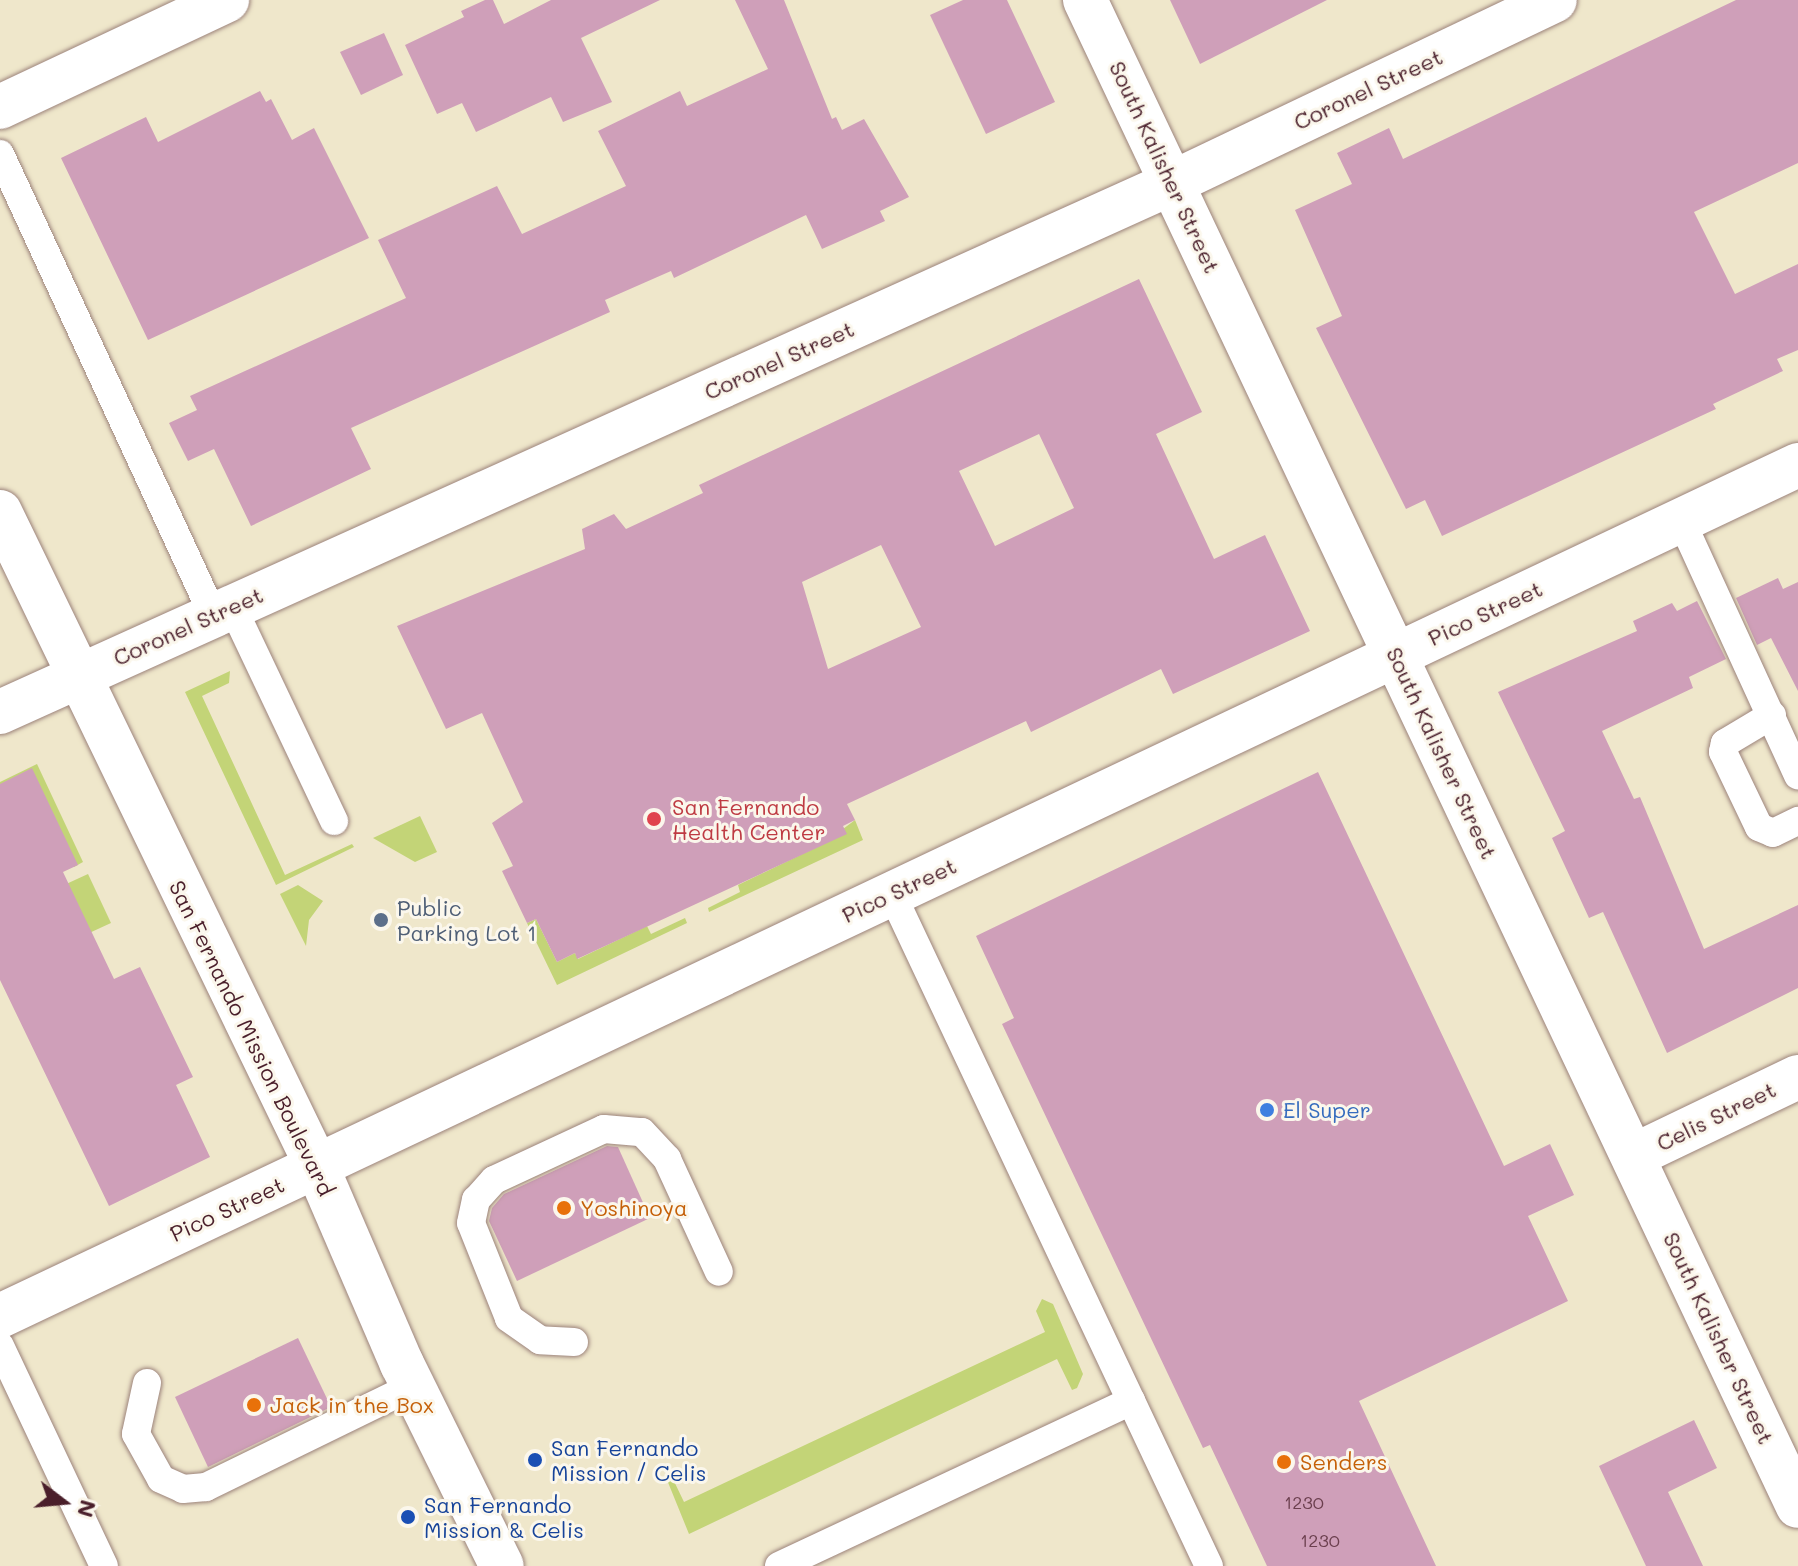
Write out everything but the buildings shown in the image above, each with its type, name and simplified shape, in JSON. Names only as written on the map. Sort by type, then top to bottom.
[{"type":"street","points":[[0,107],[227,0]]},
{"type":"street","name":"South Kalisher Street","points":[[1085,0],[1798,1506]]},
{"type":"street","name":"Coronel Street","points":[[0,712],[1172,183],[1555,0]]},
{"type":"street","name":"Pico Street","points":[[0,1316],[1798,465]]},
{"type":"street","name":"San Fernando Mission Boulevard","points":[[0,512],[317,1167],[413,1386],[502,1566]]},
{"type":"street","name":"Celis Street","points":[[1633,1156],[1798,1077]]},
{"type":"lane","points":[[0,154],[222,610],[334,821]]},
{"type":"lane","points":[[1681,520],[1798,775]]},
{"type":"lane","points":[[1772,715],[1725,743],[1723,752],[1759,827],[1773,833],[1798,821]]},
{"type":"lane","points":[[892,894],[1209,1566]]},
{"type":"lane","points":[[574,1342],[531,1337],[509,1318],[471,1223],[476,1200],[494,1180],[604,1129],[642,1132],[667,1159],[719,1272]]},
{"type":"lane","points":[[0,1346],[104,1566]]},
{"type":"lane","points":[[147,1383],[135,1429],[161,1479],[183,1489],[206,1487],[413,1386]]},
{"type":"lane","points":[[779,1566],[1131,1401]]},
{"type":"green space","points":[[230,671],[229,683],[202,696],[285,875],[352,844],[354,847],[276,885],[185,692]]},
{"type":"green space","points":[[37,764],[83,862],[74,867],[0,789],[0,782]]},
{"type":"green space","points":[[420,816],[437,852],[415,862],[373,838]]},
{"type":"green space","points":[[855,820],[863,840],[709,912],[708,908],[740,892],[738,885],[823,844]]},
{"type":"green space","points":[[88,874],[111,923],[87,934],[64,885]]},
{"type":"green space","points":[[298,885],[323,901],[309,920],[306,946],[280,894]]},
{"type":"green space","points":[[685,918],[687,923],[557,985],[527,923],[536,919],[557,962],[575,953],[578,959],[647,926],[651,934]]},
{"type":"green space","points":[[1042,1299],[1053,1304],[1083,1374],[1077,1388],[1072,1390],[1057,1359],[689,1534],[665,1475],[672,1477],[684,1502],[1045,1332],[1036,1311]]},
{"type":"place","name":"San Fernando Health Center","points":[[654,819]]},
{"type":"place","name":"Public Parking Lot 1","points":[[381,920]]},
{"type":"place","name":"El Super","points":[[1267,1110]]},
{"type":"place","name":"Yoshinoya","points":[[564,1208]]},
{"type":"place","name":"Jack in the Box","points":[[254,1405]]},
{"type":"place","name":"San Fernando Mission / Celis","points":[[535,1460]]},
{"type":"place","name":"Senders","points":[[1284,1462]]},
{"type":"place","name":"San Fernando Mission & Celis","points":[[408,1517]]}]
